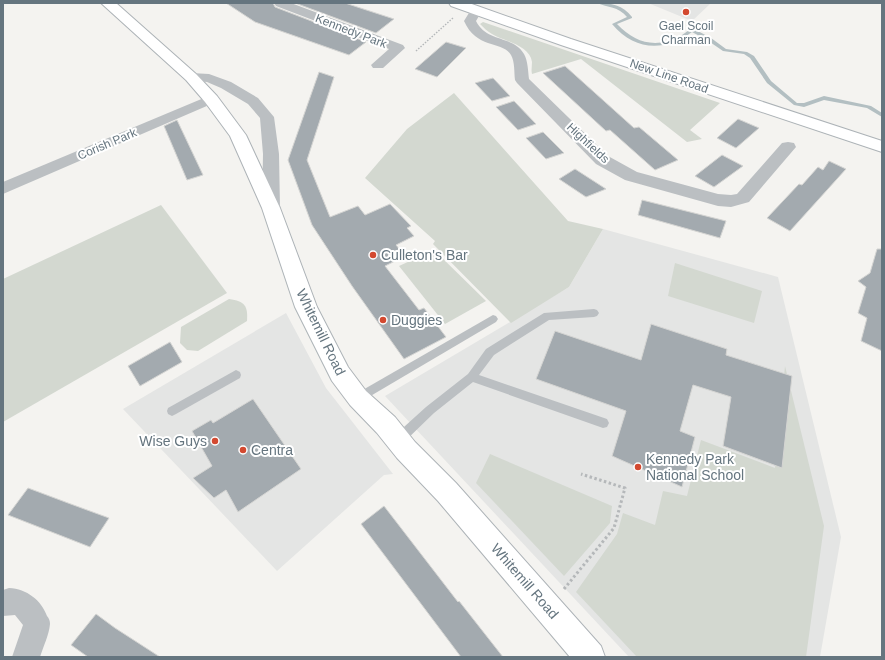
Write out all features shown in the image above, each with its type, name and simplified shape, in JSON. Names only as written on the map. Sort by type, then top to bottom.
[{"type":"street","name":"Whitemill Road","points":[[108,3],[191,77],[211,99],[238,135],[271,208],[306,307],[340,374],[358,398],[386,425],[398,440],[447,492],[590,657]]},
{"type":"street","name":"Kennedy Park","points":[[280,3],[398,48],[378,65]]},
{"type":"street","name":"New Line Road","points":[[456,10],[476,11],[882,148]]},
{"type":"street","name":"Highfields","points":[[476,11],[470,21],[472,28],[480,35],[508,47],[517,54],[522,80],[602,160],[631,176],[718,200],[731,201],[743,198],[788,147]]},
{"type":"street","points":[[191,77],[209,78],[226,85],[253,101],[267,117],[272,154],[271,208]]},
{"type":"street","name":"Corish Park","points":[[3,188],[211,99]]},
{"type":"street","points":[[3,603],[8,601],[21,602],[31,610],[37,623],[26,657]]},
{"type":"lane","points":[[398,440],[430,410],[472,376],[490,352],[547,316],[594,313]]},
{"type":"lane","points":[[358,398],[493,319]]},
{"type":"lane","points":[[172,411],[236,375]]},
{"type":"lane","points":[[472,376],[603,424]]},
{"type":"path","points":[[433,36],[456,10]]},
{"type":"path","points":[[548,608],[614,528],[625,488],[581,474]]},
{"type":"shaded area","name":"Gael Scoil Charman","points":[[648,3],[711,3],[692,21]]},
{"type":"shaded area","points":[[483,22],[720,103],[690,130],[702,139],[687,142],[581,59],[532,74],[532,62],[526,51],[515,44],[490,33],[480,24]]},
{"type":"shaded area","points":[[454,93],[568,221],[603,229],[569,287],[511,323],[433,244],[435,241],[365,178],[407,129]]},
{"type":"shaded area","points":[[161,205],[227,293],[3,422],[3,279]]},
{"type":"shaded area","name":"Kennedy Park National School","points":[[603,229],[778,277],[841,537],[820,657],[629,657],[385,396],[569,287]]},
{"type":"shaded area","points":[[434,250],[486,301],[445,324],[399,266]]},
{"type":"shaded area","points":[[675,263],[762,291],[754,323],[668,296]]},
{"type":"shaded area","points":[[229,299],[239,301],[244,305],[247,312],[247,321],[198,351],[187,350],[180,343],[181,327]]},
{"type":"shaded area","points":[[286,313],[326,388],[393,474],[384,475],[277,571],[123,409]]},
{"type":"shaded area","points":[[785,366],[824,526],[806,657],[637,657],[576,592],[617,534],[623,513],[655,525],[663,491],[687,496],[701,440],[775,468]]},
{"type":"shaded area","points":[[490,454],[612,506],[610,523],[564,576],[476,483]]},
{"type":"building","points":[[226,3],[273,3],[275,7],[366,42],[349,55],[255,22]]},
{"type":"building","points":[[295,3],[345,3],[394,19],[376,33]]},
{"type":"building","points":[[446,42],[466,48],[437,77],[415,69]]},
{"type":"building","points":[[565,66],[634,128],[639,127],[678,160],[655,170],[610,130],[606,131],[543,73]]},
{"type":"building","points":[[319,72],[334,77],[307,160],[330,217],[358,206],[365,215],[390,204],[411,226],[407,228],[414,236],[396,245],[405,256],[385,266],[419,310],[424,308],[446,337],[404,359],[352,286],[312,225],[288,160]]},
{"type":"building","points":[[493,78],[510,96],[492,101],[475,83]]},
{"type":"building","points":[[514,101],[536,124],[518,130],[496,107]]},
{"type":"building","points":[[738,119],[759,128],[736,148],[717,138]]},
{"type":"building","points":[[177,120],[203,175],[187,180],[164,126]]},
{"type":"building","points":[[543,132],[564,153],[546,159],[526,138]]},
{"type":"building","points":[[722,155],[743,166],[714,187],[695,176]]},
{"type":"building","points":[[829,161],[846,169],[790,231],[767,218],[799,184],[802,185],[818,167],[823,170]]},
{"type":"building","points":[[575,169],[606,189],[586,197],[559,179]]},
{"type":"building","points":[[642,200],[726,221],[720,238],[638,215]]},
{"type":"building","points":[[877,249],[882,249],[882,351],[861,341],[867,318],[858,313],[866,287],[858,281],[870,273]]},
{"type":"building","points":[[651,324],[727,349],[726,355],[792,376],[782,468],[723,446],[731,397],[693,385],[680,431],[695,437],[682,487],[612,456],[626,411],[536,379],[555,331],[641,360]]},
{"type":"building","points":[[170,342],[182,362],[140,386],[128,366]]},
{"type":"building","points":[[253,399],[301,469],[238,512],[226,490],[214,498],[193,478],[212,466],[192,431],[211,420],[213,423]]},
{"type":"building","points":[[28,488],[109,518],[90,547],[8,515]]},
{"type":"building","points":[[384,506],[458,602],[459,601],[503,657],[461,657],[361,524]]},
{"type":"building","points":[[96,614],[160,657],[88,657],[71,645]]},
{"type":"waterway","points":[[560,3],[579,3]]},
{"type":"waterway","points":[[599,3],[608,4],[627,13],[630,17],[614,24],[622,33],[641,43],[652,45],[672,42],[692,30],[725,50],[745,53],[752,57],[769,82],[796,104],[804,105],[824,98],[869,107],[882,115]]},
{"type":"place","name":"Gael Scoil Charman","points":[[686,12]]},
{"type":"place","name":"Culleton's Bar","points":[[373,255]]},
{"type":"place","name":"Duggies","points":[[383,320]]},
{"type":"place","name":"Wise Guys","points":[[215,441]]},
{"type":"place","name":"Centra","points":[[243,450]]},
{"type":"place","name":"Kennedy Park National School","points":[[638,467]]}]
